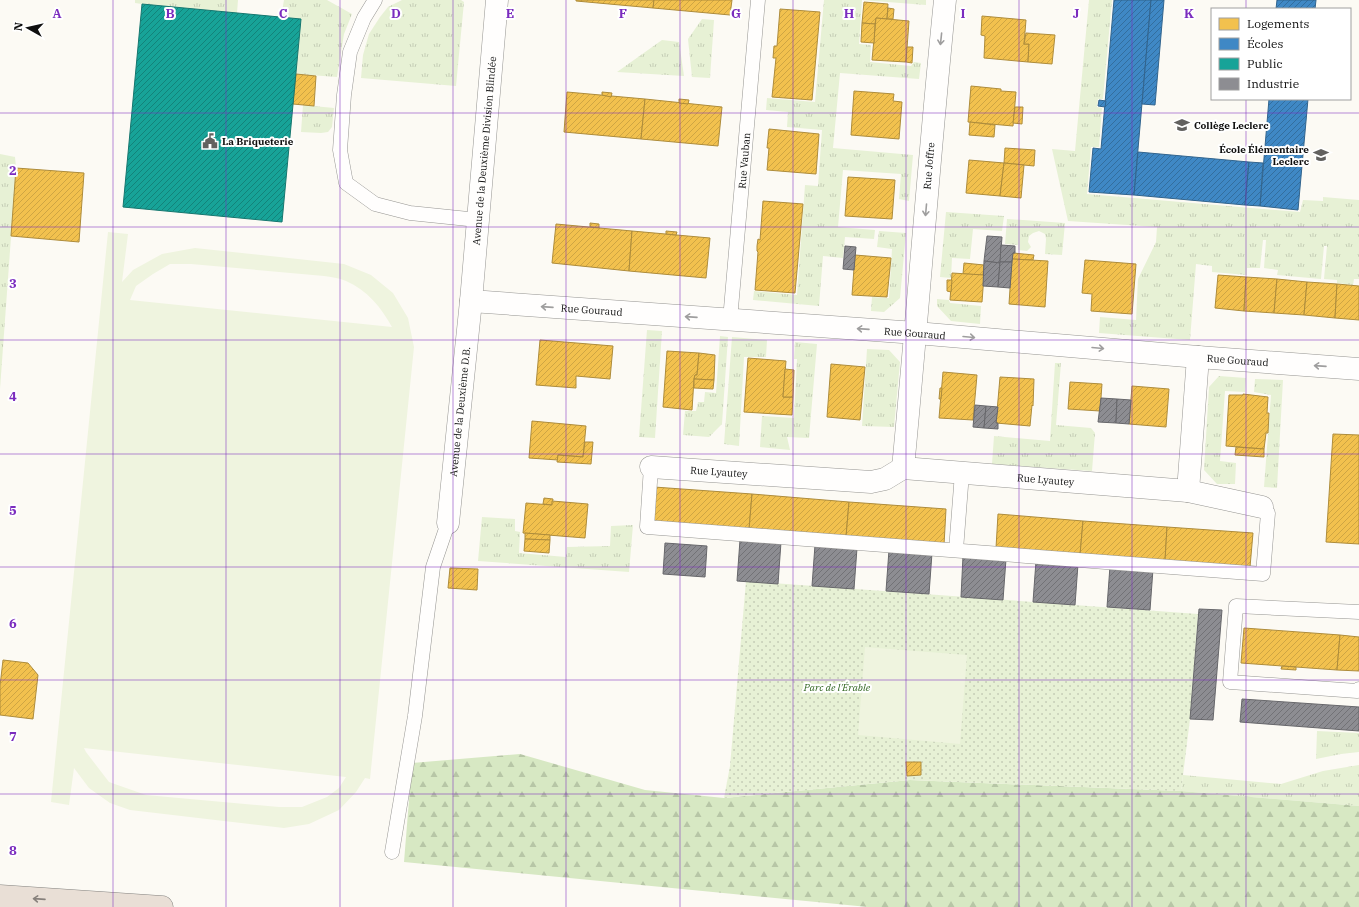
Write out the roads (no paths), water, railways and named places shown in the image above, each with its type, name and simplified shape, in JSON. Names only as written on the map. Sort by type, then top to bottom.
[{"type":"highway","points":[[0,896],[162,907]]},
{"type":"street","name":"Avenue de la Deuxième Division Blindée","points":[[471,301],[497,0]]},
{"type":"street","name":"Rue Joffre","points":[[916,333],[934,107],[945,0]]},
{"type":"street","name":"Rue Gouraud","points":[[471,301],[916,333],[1359,369]]},
{"type":"street","name":"Avenue de la Deuxième D.B.","points":[[448,523],[471,301]]},
{"type":"street","points":[[903,468],[916,333]]},
{"type":"street","points":[[1188,491],[1198,357]]},
{"type":"street","name":"Rue Lyautey","points":[[651,467],[871,482],[884,479],[903,468],[1188,491],[1262,507]]},
{"type":"lane","points":[[376,0],[364,18],[350,52],[344,95],[340,150],[346,183],[375,204],[410,212],[478,220]]},
{"type":"lane","name":"Rue Vauban","points":[[730,320],[758,0]]},
{"type":"lane","points":[[651,467],[647,527],[1263,574],[1268,513],[1262,507]]},
{"type":"lane","points":[[956,550],[962,473]]},
{"type":"lane","points":[[392,852],[415,716],[433,567],[448,523]]},
{"type":"lane","points":[[1359,612],[1236,606],[1230,682],[1357,691],[1359,689]]},
{"type":"place","name":"Collège Leclerc","points":[[1182,125]]},
{"type":"place","name":"La Briqueterie","points":[[210,141]]},
{"type":"place","name":"École Élémentaire Leclerc","points":[[1321,155]]},
{"type":"park label","name":"Parc de l'Érable","points":[[837,687]]}]
